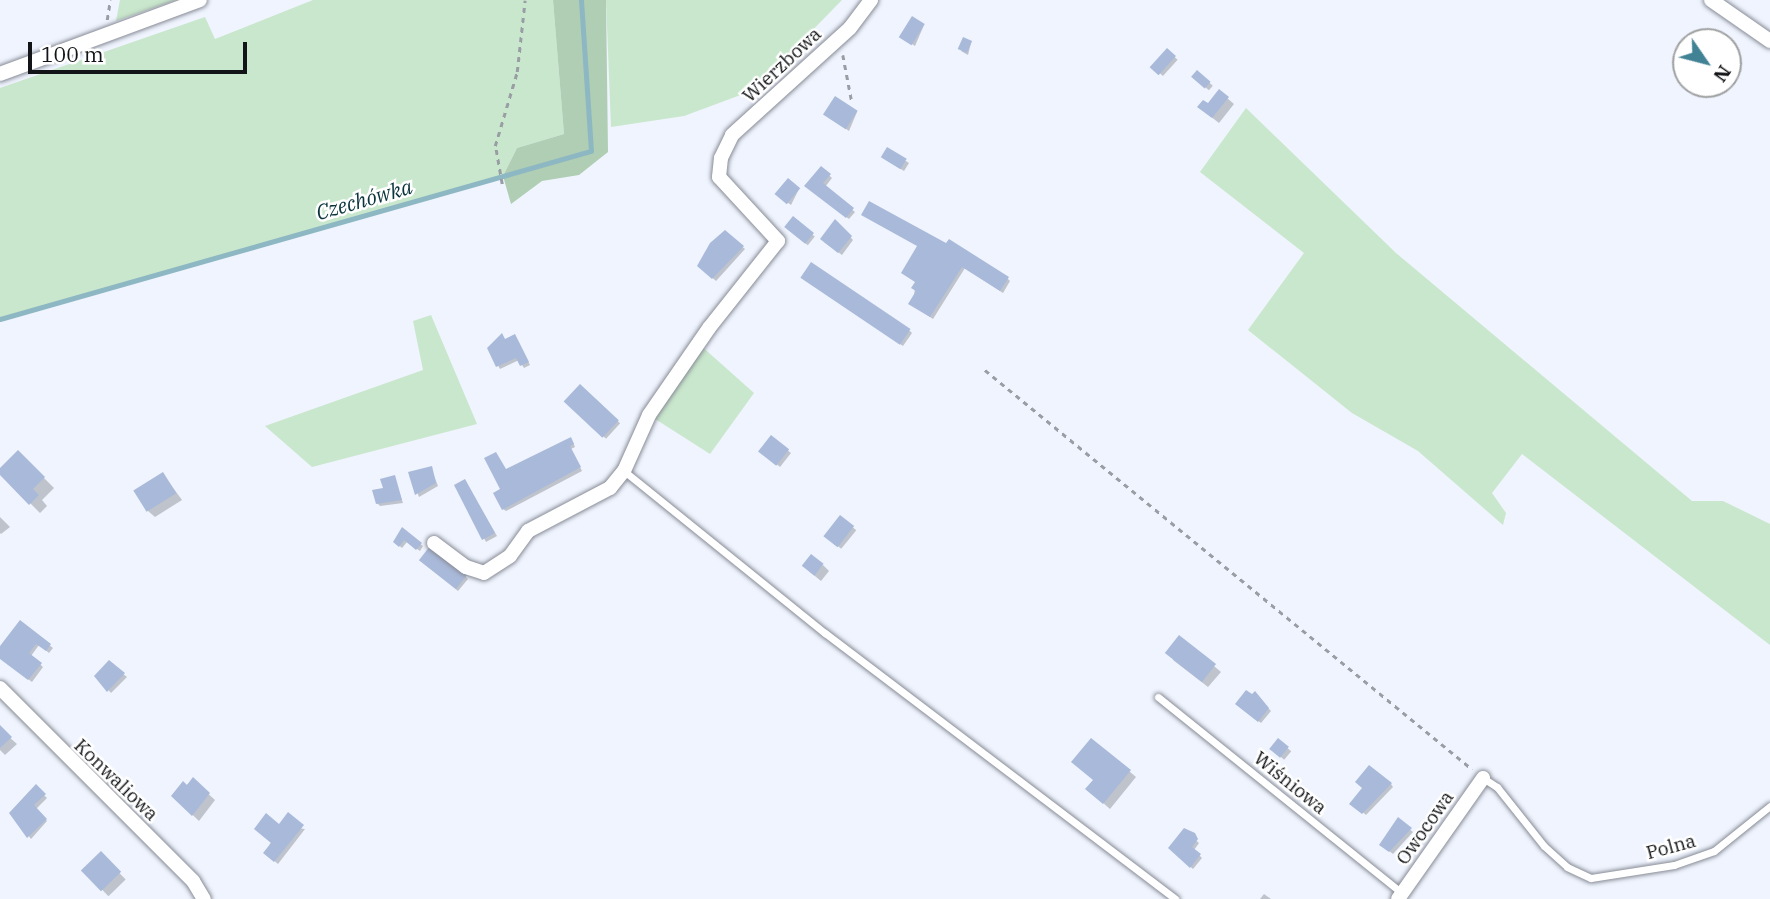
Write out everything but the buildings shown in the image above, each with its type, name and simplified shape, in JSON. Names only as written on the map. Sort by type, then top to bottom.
[{"type":"street","points":[[0,74],[200,0]]},
{"type":"street","name":"Wierzbowa","points":[[624,471],[649,415],[709,328],[778,241],[726,189],[719,177],[721,158],[732,135],[850,28],[871,0]]},
{"type":"street","points":[[1711,0],[1770,41]]},
{"type":"street","points":[[435,543],[466,567],[484,573],[510,556],[528,531],[610,488],[624,471]]},
{"type":"street","name":"Konwaliowa","points":[[0,688],[193,881],[204,899]]},
{"type":"street","name":"Owocowa","points":[[1400,896],[1483,778]]},
{"type":"lane","points":[[624,471],[825,633],[1175,899]]},
{"type":"lane","name":"Wiśniowa","points":[[1158,696],[1400,896]]},
{"type":"lane","name":"Polna","points":[[1483,778],[1497,787],[1544,846],[1566,867],[1591,878],[1611,878],[1674,865],[1714,851],[1770,806]]},
{"type":"path","points":[[108,34],[110,0]]},
{"type":"path","points":[[502,184],[495,146],[517,72],[524,0]]},
{"type":"path","points":[[850,28],[843,49],[843,73],[852,102]]},
{"type":"path","points":[[985,370],[1483,778]]},
{"type":"green space","points":[[120,0],[176,0],[116,21]]},
{"type":"green space","points":[[313,0],[553,0],[564,134],[517,148],[503,176],[0,319],[0,88],[205,17],[215,39]]},
{"type":"green space","points":[[553,0],[606,0],[608,152],[579,175],[542,181],[511,204],[503,176],[517,148],[564,134]]},
{"type":"green space","points":[[606,0],[842,0],[754,90],[684,116],[611,127]]},
{"type":"green space","points":[[1246,108],[1396,253],[1692,501],[1723,501],[1770,524],[1770,645],[1522,454],[1492,493],[1506,513],[1503,525],[1418,451],[1352,413],[1248,330],[1304,253],[1200,172]]},
{"type":"green space","points":[[431,315],[477,424],[312,467],[265,426],[423,370],[413,321]]},
{"type":"green space","points":[[699,344],[754,393],[710,454],[649,415]]},
{"type":"waterway","name":"Czechówka","points":[[0,319],[591,151],[581,0]]}]
